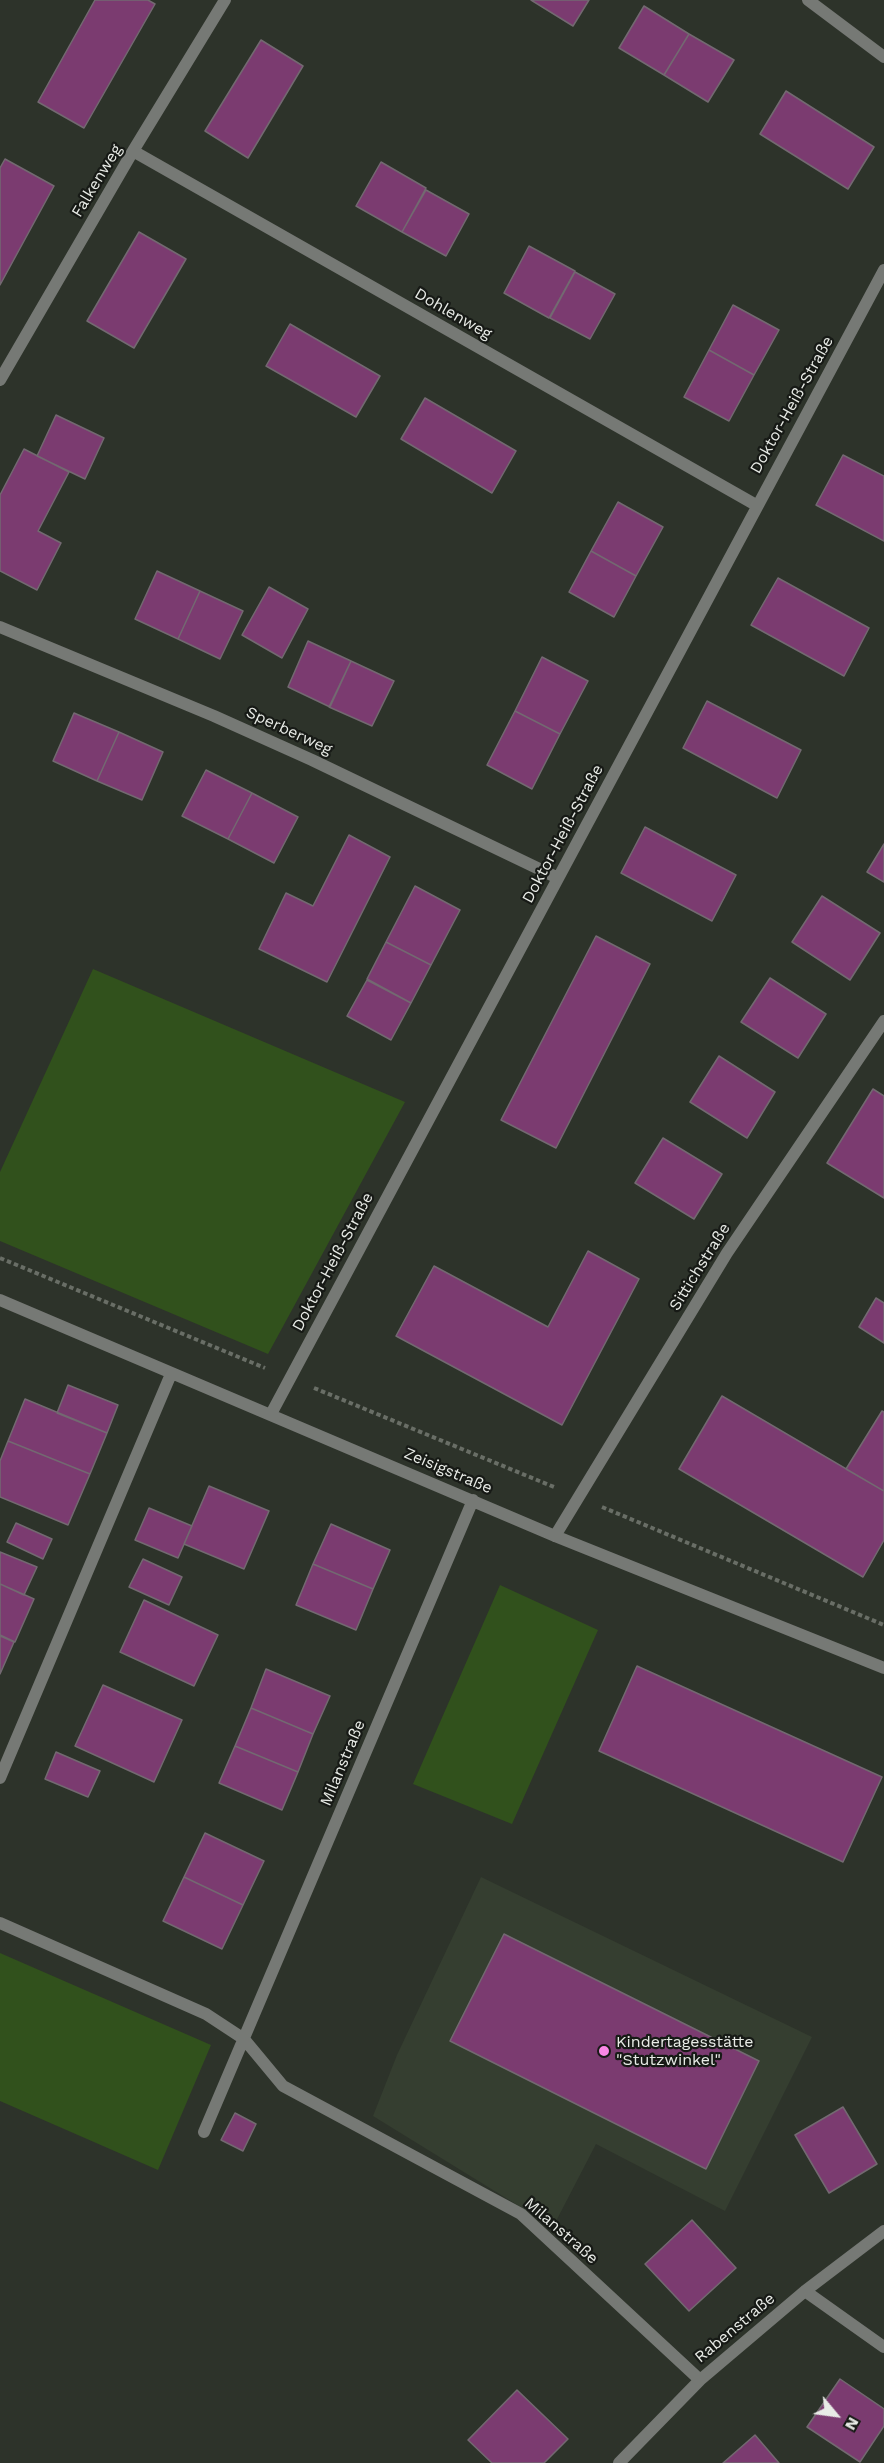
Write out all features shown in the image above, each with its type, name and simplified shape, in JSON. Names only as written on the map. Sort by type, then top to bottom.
[{"type":"street","name":"Falkenweg","points":[[0,380],[133,151],[225,0]]},
{"type":"street","points":[[808,0],[884,57]]},
{"type":"street","name":"Dohlenweg","points":[[133,151],[756,505]]},
{"type":"street","name":"Doktor-Heiß-Straße","points":[[271,1414],[756,505],[884,270]]},
{"type":"street","name":"Sperberweg","points":[[0,627],[236,725],[558,878]]},
{"type":"street","name":"Sittichstraße","points":[[555,1536],[727,1252],[884,1022]]},
{"type":"street","name":"Zeisigstraße","points":[[0,1300],[555,1536],[884,1668]]},
{"type":"street","points":[[0,1778],[171,1374]]},
{"type":"street","name":"Milanstraße","points":[[204,2132],[473,1500]]},
{"type":"street","points":[[0,1923],[206,2014],[244,2039]]},
{"type":"street","name":"Milanstraße","points":[[244,2039],[283,2086],[520,2214],[700,2380]]},
{"type":"street","name":"Rabenstraße","points":[[619,2463],[700,2380],[805,2291],[884,2231]]},
{"type":"street","points":[[805,2291],[884,2348]]},
{"type":"path","points":[[0,1258],[884,1625]]},
{"type":"shaded area","points":[[481,1877],[812,2037],[725,2211],[596,2144],[553,2227],[373,2116],[397,2055]]},
{"type":"green space","points":[[93,969],[405,1102],[268,1354],[0,1241],[0,1172]]},
{"type":"green space","points":[[500,1585],[598,1630],[512,1824],[413,1784]]},
{"type":"green space","points":[[0,1953],[211,2045],[158,2170],[0,2101]]},
{"type":"building","points":[[95,0],[148,0],[155,4],[84,128],[38,102]]},
{"type":"building","points":[[531,0],[589,0],[573,26]]},
{"type":"building","points":[[644,6],[689,34],[664,75],[619,48]]},
{"type":"building","points":[[689,34],[734,60],[708,102],[664,75]]},
{"type":"building","points":[[261,40],[303,66],[248,158],[205,131]]},
{"type":"building","points":[[786,91],[874,147],[848,189],[760,134]]},
{"type":"building","points":[[5,159],[54,186],[0,285],[0,168]]},
{"type":"building","points":[[381,162],[426,188],[402,232],[356,206]]},
{"type":"building","points":[[426,190],[469,214],[446,256],[402,232]]},
{"type":"building","points":[[139,232],[186,259],[134,348],[87,321]]},
{"type":"building","points":[[529,246],[575,271],[549,318],[504,293]]},
{"type":"building","points":[[575,272],[615,294],[590,339],[550,318]]},
{"type":"building","points":[[733,305],[779,330],[754,375],[709,350]]},
{"type":"building","points":[[290,324],[380,376],[356,417],[266,366]]},
{"type":"building","points":[[709,350],[754,375],[729,421],[684,397]]},
{"type":"building","points":[[425,398],[516,451],[492,493],[401,439]]},
{"type":"building","points":[[56,415],[104,438],[85,479],[37,456]]},
{"type":"building","points":[[24,449],[69,472],[38,531],[61,543],[37,590],[0,571],[0,495]]},
{"type":"building","points":[[843,455],[884,476],[884,541],[816,505]]},
{"type":"building","points":[[618,502],[663,527],[636,576],[591,551]]},
{"type":"building","points":[[591,551],[636,576],[614,617],[569,592]]},
{"type":"building","points":[[157,571],[200,591],[178,639],[135,619]]},
{"type":"building","points":[[778,578],[869,628],[844,676],[751,625]]},
{"type":"building","points":[[269,587],[308,609],[282,658],[242,635]]},
{"type":"building","points":[[200,591],[243,611],[220,659],[178,639]]},
{"type":"building","points":[[308,641],[351,661],[330,707],[288,687]]},
{"type":"building","points":[[542,657],[588,681],[560,734],[515,711]]},
{"type":"building","points":[[351,661],[394,681],[372,726],[329,707]]},
{"type":"building","points":[[707,701],[801,750],[777,798],[683,748]]},
{"type":"building","points":[[515,711],[560,734],[532,789],[487,765]]},
{"type":"building","points":[[74,713],[119,732],[97,781],[53,761]]},
{"type":"building","points":[[119,732],[163,752],[142,800],[97,781]]},
{"type":"building","points":[[206,770],[252,793],[228,839],[182,816]]},
{"type":"building","points":[[252,793],[298,817],[274,863],[228,839]]},
{"type":"building","points":[[645,827],[736,875],[712,921],[621,873]]},
{"type":"building","points":[[349,835],[390,857],[327,982],[259,949],[286,893],[313,906]]},
{"type":"building","points":[[884,844],[884,882],[867,872]]},
{"type":"building","points":[[415,886],[460,910],[431,965],[386,942]]},
{"type":"building","points":[[822,896],[880,933],[850,980],[792,942]]},
{"type":"building","points":[[596,936],[650,964],[556,1148],[501,1120]]},
{"type":"building","points":[[386,942],[431,965],[411,1003],[367,979]]},
{"type":"building","points":[[770,978],[826,1014],[798,1058],[741,1022]]},
{"type":"building","points":[[367,980],[411,1003],[391,1040],[347,1016]]},
{"type":"building","points":[[719,1056],[775,1092],[747,1138],[690,1102]]},
{"type":"building","points":[[873,1089],[884,1096],[884,1198],[827,1163]]},
{"type":"building","points":[[663,1138],[722,1174],[694,1219],[635,1183]]},
{"type":"building","points":[[588,1251],[639,1279],[562,1425],[396,1336],[434,1266],[548,1327]]},
{"type":"building","points":[[876,1298],[884,1303],[884,1343],[859,1327]]},
{"type":"building","points":[[68,1385],[118,1405],[107,1433],[57,1413]]},
{"type":"building","points":[[722,1396],[884,1491],[884,1540],[863,1577],[679,1469]]},
{"type":"building","points":[[25,1399],[107,1433],[90,1474],[8,1441]]},
{"type":"building","points":[[882,1411],[884,1412],[884,1491],[846,1469]]},
{"type":"building","points":[[8,1441],[90,1474],[68,1525],[0,1497],[0,1461]]},
{"type":"building","points":[[209,1486],[269,1511],[244,1569],[184,1544]]},
{"type":"building","points":[[149,1508],[192,1526],[178,1558],[135,1540]]},
{"type":"building","points":[[16,1523],[52,1539],[43,1559],[7,1542]]},
{"type":"building","points":[[331,1524],[390,1550],[373,1589],[313,1564]]},
{"type":"building","points":[[0,1552],[37,1567],[24,1595],[0,1584]]},
{"type":"building","points":[[143,1559],[182,1577],[169,1605],[129,1587]]},
{"type":"building","points":[[313,1564],[373,1589],[356,1630],[296,1605]]},
{"type":"building","points":[[0,1584],[34,1599],[15,1642],[0,1635]]},
{"type":"building","points":[[144,1600],[218,1635],[194,1686],[120,1652]]},
{"type":"building","points":[[0,1636],[14,1642],[0,1674]]},
{"type":"building","points":[[637,1666],[882,1777],[843,1862],[599,1751]]},
{"type":"building","points":[[266,1669],[330,1696],[313,1734],[251,1708]]},
{"type":"building","points":[[103,1685],[182,1720],[154,1782],[75,1746]]},
{"type":"building","points":[[251,1708],[313,1734],[298,1772],[235,1746]]},
{"type":"building","points":[[235,1746],[298,1772],[282,1810],[219,1783]]},
{"type":"building","points":[[56,1752],[100,1771],[88,1797],[45,1779]]},
{"type":"building","points":[[205,1833],[264,1861],[243,1905],[184,1877]]},
{"type":"building","points":[[184,1877],[243,1905],[222,1949],[163,1921]]},
{"type":"building","name":"Kindertagesstätte \"Stutzwinkel\"","points":[[504,1934],[759,2061],[706,2169],[450,2041]]},
{"type":"building","points":[[843,2107],[877,2164],[829,2193],[795,2135]]},
{"type":"building","points":[[235,2113],[256,2124],[243,2151],[221,2140]]},
{"type":"building","points":[[692,2220],[736,2268],[689,2311],[645,2264]]},
{"type":"building","points":[[840,2379],[884,2409],[884,2426],[860,2462],[807,2427]]},
{"type":"building","points":[[517,2390],[568,2439],[544,2463],[492,2463],[468,2440]]},
{"type":"building","points":[[755,2435],[779,2463],[723,2463]]},
{"type":"place","name":"Kindertagesstätte \"Stutzwinkel\"","points":[[604,2051]]}]
